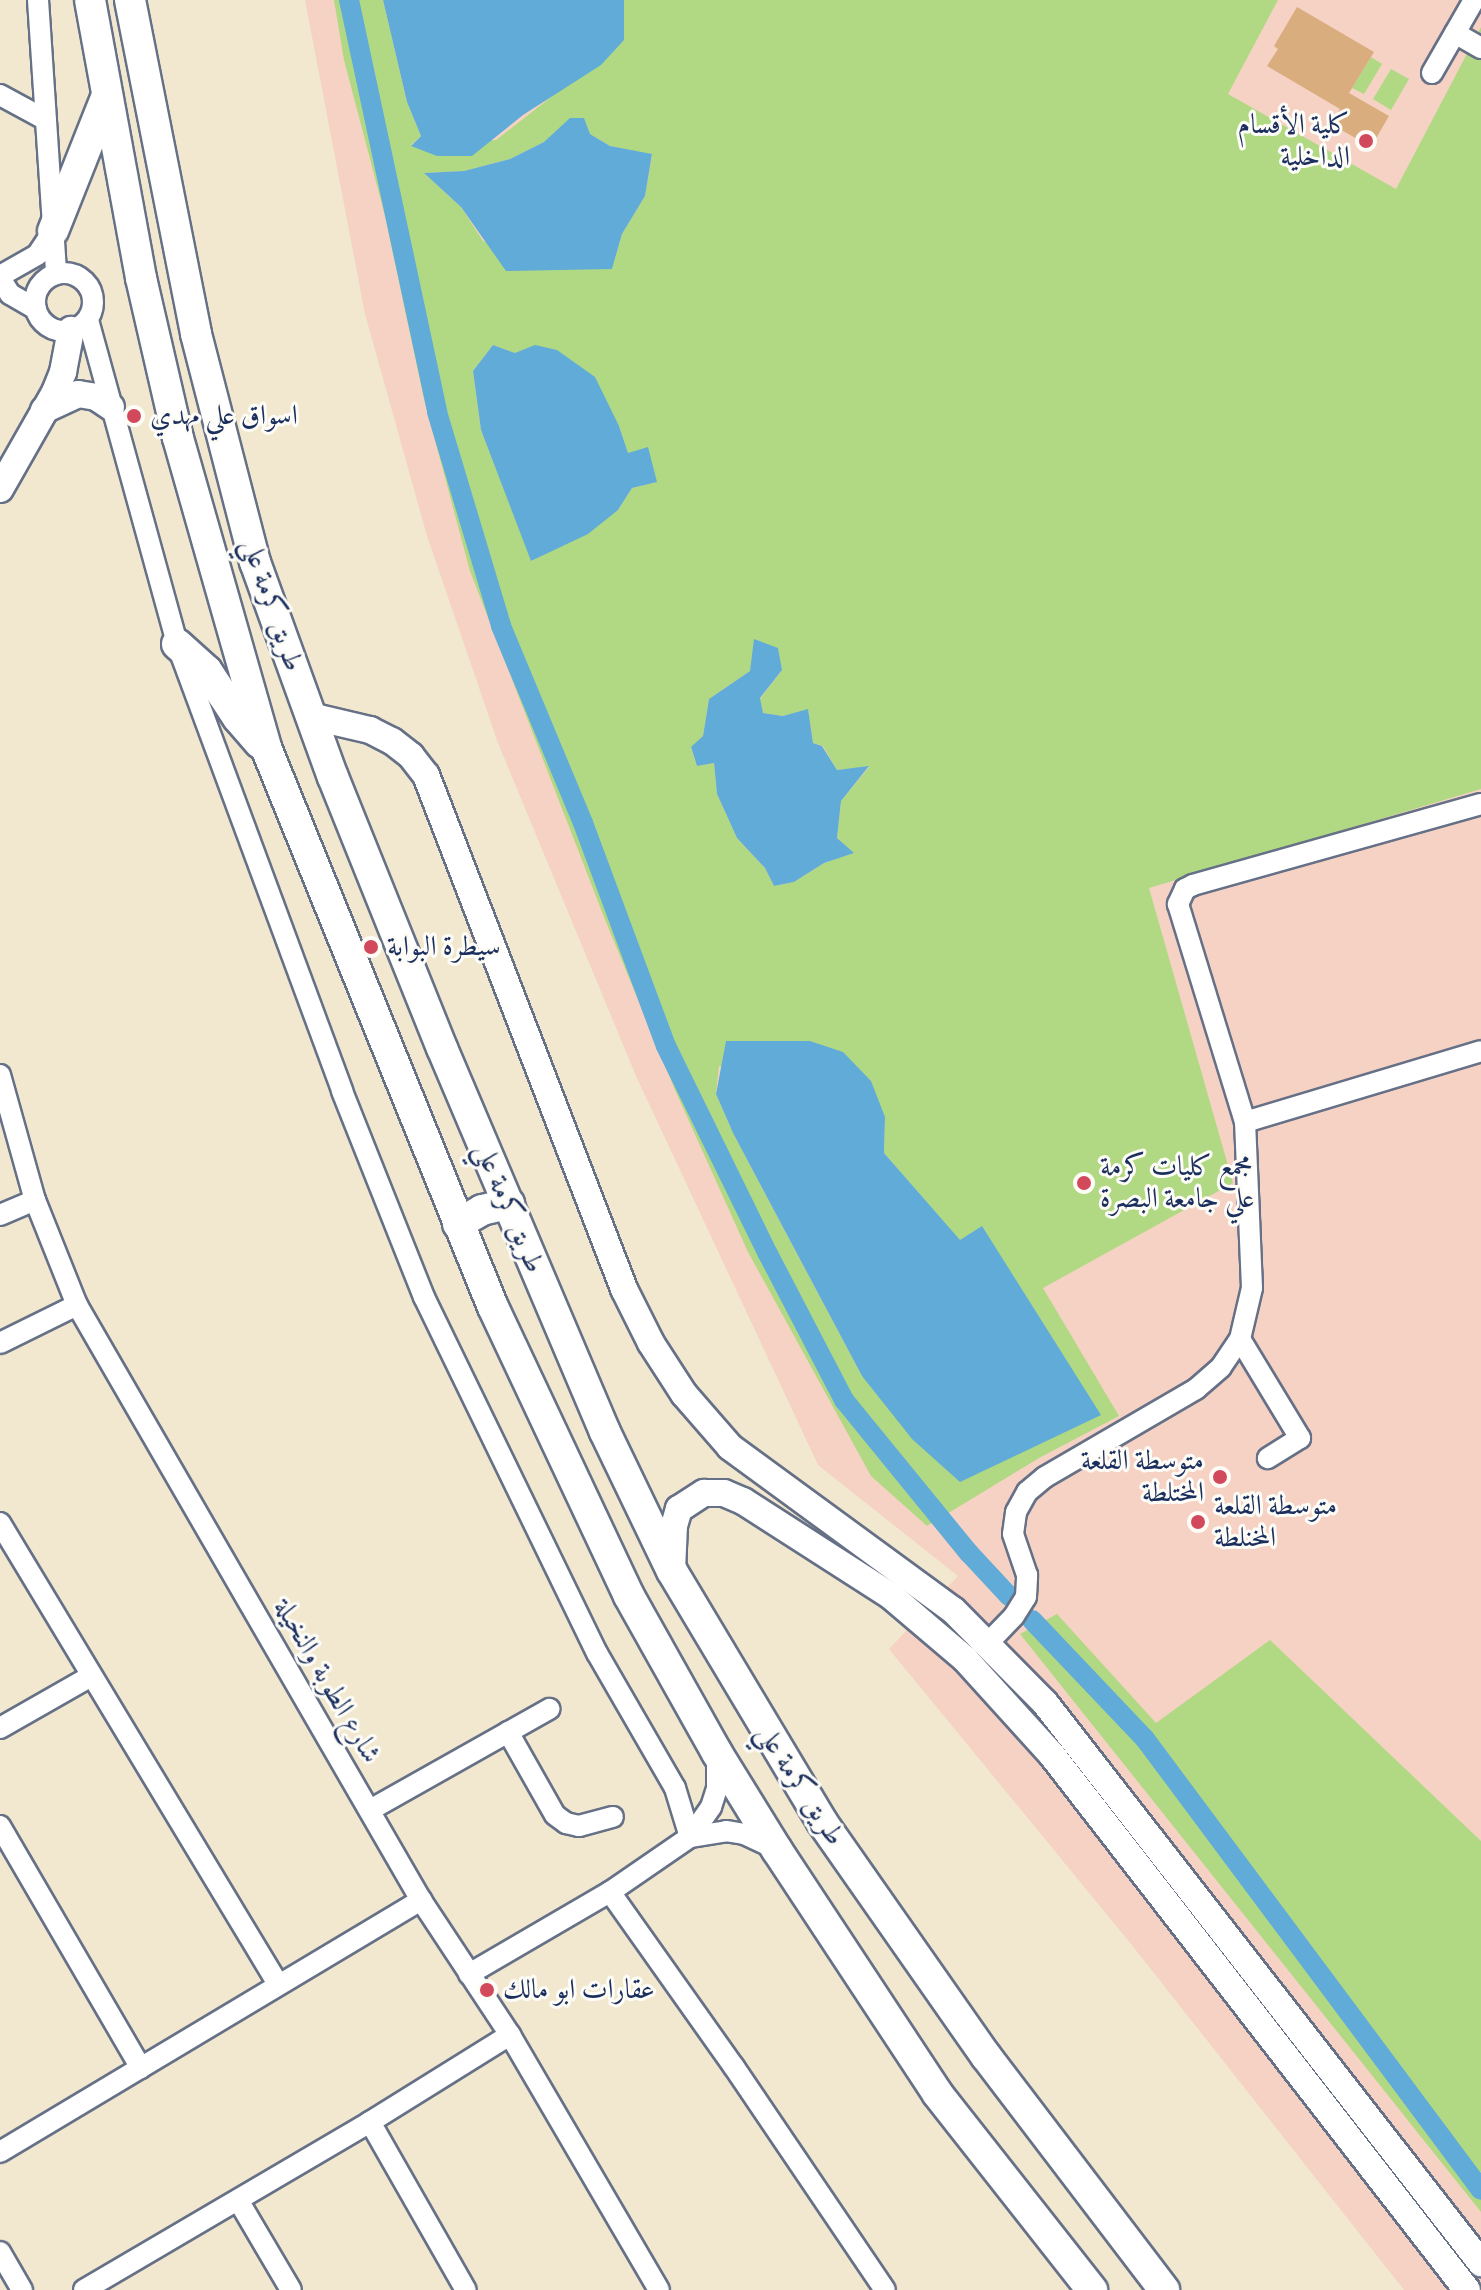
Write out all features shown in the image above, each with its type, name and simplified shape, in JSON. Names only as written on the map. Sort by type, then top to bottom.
[{"type":"highway","name":"طريق كرمة علي","points":[[90,0],[134,241],[187,474],[267,750],[493,1307],[629,1596],[717,1753],[937,2093],[1092,2290]]},
{"type":"highway","name":"طريق كرمة علي","points":[[130,0],[212,409],[255,562],[310,716],[482,1144],[605,1432],[672,1571],[822,1822],[986,2056],[1164,2290]]},
{"type":"highway","points":[[53,231],[107,95]]},
{"type":"highway","points":[[177,644],[207,671],[243,725],[267,750]]},
{"type":"highway","points":[[434,1164],[460,1159],[482,1144]]},
{"type":"highway","points":[[458,1224],[482,1210],[509,1204]]},
{"type":"main road","points":[[0,489],[63,372],[80,325]]},
{"type":"main road","points":[[44,410],[78,394],[96,397],[111,407]]},
{"type":"main road","points":[[310,716],[370,730],[392,741],[426,775],[624,1289],[651,1343],[684,1394],[730,1447],[759,1472],[909,1575],[988,1643],[1021,1677],[1085,1752],[1481,2263]]},
{"type":"main road","points":[[672,1571],[674,1526],[679,1509],[704,1493],[734,1496],[891,1596],[965,1659],[1052,1755],[1467,2290]]},
{"type":"main road","points":[[1002,1697],[1021,1677]]},
{"type":"street","points":[[36,309],[36,292],[52,275],[53,231],[38,0]]},
{"type":"street","points":[[1432,73],[1474,0]]},
{"type":"street","points":[[1455,33],[1481,48]]},
{"type":"street","points":[[0,95],[46,120]]},
{"type":"street","points":[[0,277],[37,255],[53,231]]},
{"type":"street","points":[[74,274],[89,285],[94,302],[80,325],[54,330],[46,325],[36,309],[10,294],[0,277],[74,274]]},
{"type":"street","points":[[80,325],[111,407],[177,644],[265,889],[424,1297],[597,1653],[675,1788],[690,1837]]},
{"type":"street","points":[[988,1643],[1014,1616],[1026,1597],[1027,1575],[1013,1534],[1016,1512],[1027,1492],[1045,1477],[1196,1389],[1221,1367],[1240,1339],[1252,1288],[1245,1122],[1178,904],[1179,896],[1193,885],[1481,804]]},
{"type":"street","points":[[1245,1122],[1481,1051]]},
{"type":"street","name":"شارع الطوبة والنخيلة","points":[[0,1075],[35,1200],[77,1305],[421,1900],[510,2035],[659,2290]]},
{"type":"street","points":[[0,1215],[35,1200]]},
{"type":"street","points":[[0,1343],[77,1305]]},
{"type":"street","points":[[1240,1339],[1300,1438],[1268,1458]]},
{"type":"street","points":[[0,1523],[278,1984]]},
{"type":"street","points":[[0,1728],[91,1676]]},
{"type":"street","points":[[370,1810],[549,1709]]},
{"type":"street","points":[[508,1732],[555,1815],[566,1823],[579,1826],[613,1817]]},
{"type":"street","points":[[469,1974],[610,1892],[690,1837],[711,1807],[717,1789],[717,1753]]},
{"type":"street","points":[[0,1826],[141,2068]]},
{"type":"street","points":[[690,1837],[726,1831],[744,1834],[777,1850]]},
{"type":"street","points":[[610,1892],[885,2290]]},
{"type":"street","points":[[3,2144],[141,2068],[421,1900]]},
{"type":"street","points":[[84,2290],[109,2284],[238,2200],[510,2035]]},
{"type":"street","points":[[370,2122],[466,2290]]},
{"type":"street","points":[[238,2200],[291,2290]]},
{"type":"street","points":[[0,2252],[22,2290]]},
{"type":"shaded area","name":"مجمع كليات كرمة علي جامعة البصرة","points":[[305,0],[1481,0],[1481,2290],[1404,2290],[1131,1944],[889,1649],[958,1576],[818,1465],[636,1076],[498,743],[427,536],[365,314]]},
{"type":"green space","points":[[334,0],[383,0],[407,102],[421,136],[411,145],[496,140],[624,40],[624,0],[1278,0],[1228,94],[1396,189],[1481,27],[1481,789],[1149,888],[1233,1183],[1043,1288],[1119,1416],[1039,1458],[927,1526],[871,1476],[748,1252],[675,1090],[604,917],[470,571],[424,399],[385,216],[344,60]],"holes":[[[590,134],[610,146],[652,155],[645,196],[622,234],[612,269],[561,269],[483,241],[461,207],[424,173],[464,171],[510,159],[544,142]],[[493,345],[515,353],[619,426],[628,454],[656,482],[632,488],[618,510],[532,561],[481,430],[473,371]],[[782,670],[760,699],[763,713],[783,716],[808,710],[813,743],[823,746],[837,770],[869,767],[841,801],[837,838],[853,853],[824,863],[794,882],[774,886],[765,868],[737,838],[717,794],[714,763],[697,766],[691,748],[703,736],[709,699],[750,671]],[[719,1066],[885,1117],[884,1153],[960,1241],[982,1226],[862,1376],[733,1133],[716,1094]]]},
{"type":"green space","points":[[1371,57],[1382,64],[1364,94],[1352,88]]},
{"type":"green space","points":[[1391,69],[1409,79],[1391,110],[1373,99]]},
{"type":"green space","points":[[1057,1614],[1156,1723],[1270,1640],[1481,1841],[1481,2212],[1020,1634]]},
{"type":"water","points":[[383,0],[624,0],[624,40],[601,65],[523,115],[472,156],[437,156],[411,146],[421,136],[407,102]]},
{"type":"water","points":[[570,118],[584,118],[590,134],[610,146],[652,154],[645,196],[622,234],[612,269],[506,271],[461,207],[424,173],[464,171],[510,159],[544,142]]},
{"type":"water","points":[[493,345],[515,353],[535,345],[557,350],[595,377],[619,426],[628,453],[648,447],[657,482],[632,488],[618,510],[588,534],[531,561],[481,430],[473,371]]},
{"type":"water","points":[[754,639],[778,648],[782,670],[760,698],[763,713],[783,716],[808,709],[813,743],[822,746],[837,770],[869,766],[841,801],[837,838],[854,853],[824,863],[794,882],[774,886],[765,868],[737,838],[717,794],[714,763],[697,766],[691,747],[703,736],[709,699],[750,671]]},
{"type":"water","points":[[726,1041],[810,1041],[843,1052],[871,1081],[885,1117],[884,1153],[960,1240],[982,1226],[1101,1415],[960,1482],[912,1439],[862,1376],[733,1133],[716,1094]]},
{"type":"building","points":[[1297,7],[1374,52],[1349,93],[1389,116],[1371,147],[1331,124],[1340,109],[1267,66],[1278,49],[1274,46]]},
{"type":"waterway","points":[[349,0],[437,412],[501,626],[583,823],[666,1046],[844,1400],[969,1553],[1009,1596]]},
{"type":"waterway","points":[[1032,1620],[1145,1739],[1481,2190]]},
{"type":"place","name":"كلية الأقسام الداخلية","points":[[1366,141]]},
{"type":"place","name":"اسواق علي مهدي","points":[[134,416]]},
{"type":"place","name":"سيطرة البوابة","points":[[371,947]]},
{"type":"place","name":"مجمع كليات كرمة علي جامعة البصرة","points":[[1084,1183]]},
{"type":"place","name":"متوسطة القلعة المختلطة","points":[[1220,1477]]},
{"type":"place","name":"متوسطة القلعة المخنلطة","points":[[1198,1522]]},
{"type":"place","name":"عقارات ابو مالك","points":[[487,1990]]}]
